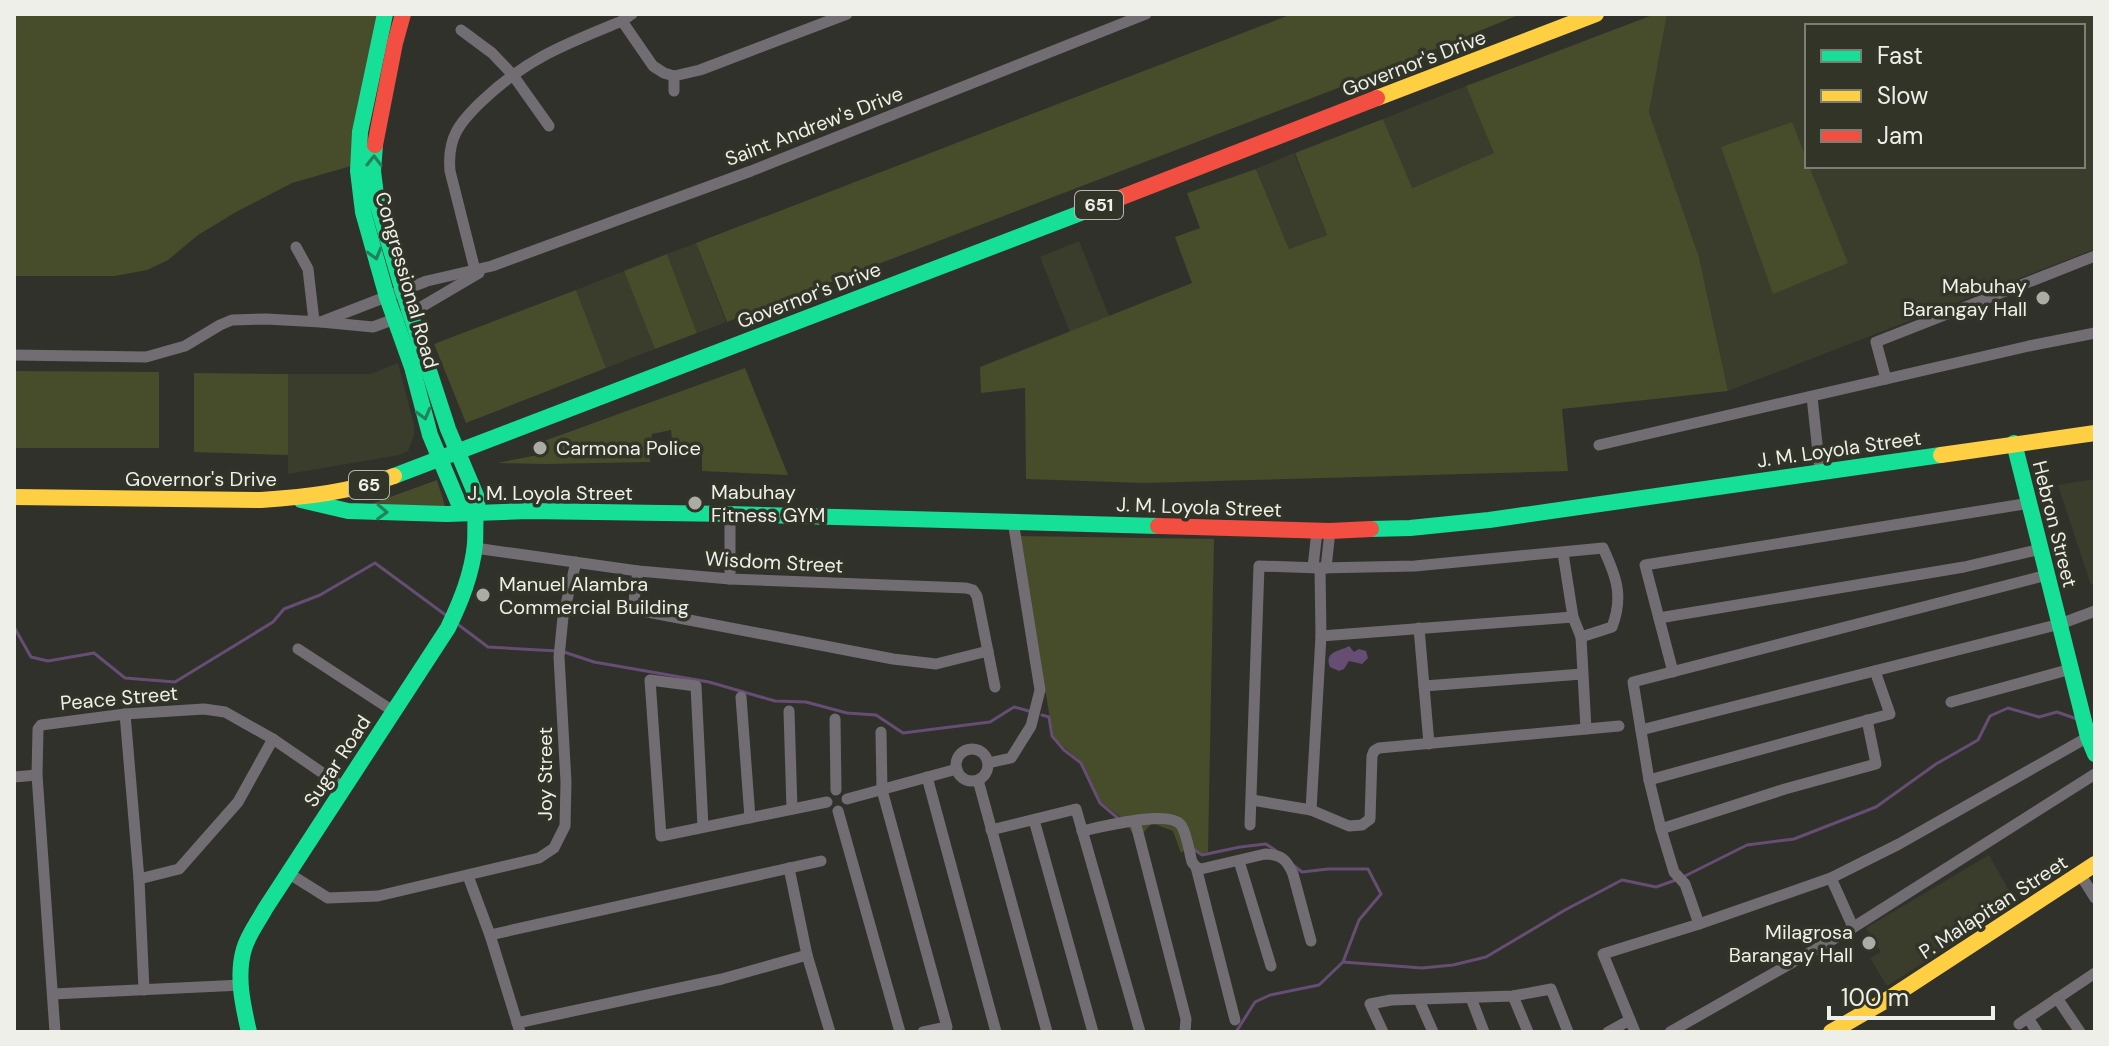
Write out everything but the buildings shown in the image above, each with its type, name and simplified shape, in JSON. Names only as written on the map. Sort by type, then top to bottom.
[{"type":"main road","name":"Congressional Road","points":[[385,14],[360,132],[358,171],[363,212],[458,453]]},
{"type":"main road","name":"Congressional Road","points":[[395,294],[373,171],[376,134],[403,14]]},
{"type":"main road","name":"Governor's Drive","points":[[14,497],[181,500],[296,498],[364,487],[1596,14]]},
{"type":"main road","name":"Congressional Road","points":[[403,316],[412,367],[440,460]]},
{"type":"main road","name":"J. M. Loyola Street","points":[[296,498],[348,511],[730,514],[1013,521],[1323,539],[1489,520],[2095,433]]},
{"type":"main road","name":"Hebron Street","points":[[2014,443],[2085,726],[2095,754]]},
{"type":"main road","name":"Sugar Road","points":[[249,1032],[242,962],[249,938],[343,787],[448,628],[459,606],[475,548],[474,513],[478,500],[458,453]]},
{"type":"main road","points":[[440,460],[458,502],[474,513]]},
{"type":"main road","name":"P. Malapitan Street","points":[[1831,1032],[1890,998],[2095,864]]},
{"type":"street","points":[[476,272],[450,171],[451,146],[455,131],[468,114],[512,74],[551,50],[627,18],[653,66],[674,76],[700,70],[847,14]]},
{"type":"street","name":"Saint Andrew's Drive","points":[[318,322],[427,281],[476,272],[751,171],[1146,14]]},
{"type":"street","points":[[461,30],[492,53],[512,74],[549,126]]},
{"type":"street","points":[[674,76],[674,91]]},
{"type":"street","points":[[296,247],[308,269],[318,322]]},
{"type":"street","points":[[1886,379],[1876,342],[2095,256]]},
{"type":"street","name":"Saint Andrew's Drive","points":[[14,355],[146,357],[185,346],[232,320],[373,327],[403,316],[476,272]]},
{"type":"street","points":[[1599,445],[2095,333]]},
{"type":"street","points":[[1812,397],[1820,471]]},
{"type":"street","points":[[1673,672],[1645,565],[2030,503]]},
{"type":"street","points":[[730,514],[730,579]]},
{"type":"street","points":[[988,763],[1011,758],[1031,726],[1040,690],[1013,521]]},
{"type":"street","points":[[1311,810],[1323,539]]},
{"type":"street","name":"Wisdom Street","points":[[475,548],[638,571],[730,579],[966,588],[973,590],[977,596],[995,687]]},
{"type":"street","points":[[1250,825],[1259,566],[1415,566],[1603,548],[1617,578],[1619,610],[1612,627],[1581,637]]},
{"type":"street","points":[[1659,618],[1964,567],[2041,549]]},
{"type":"street","points":[[1563,553],[1573,617],[1581,637],[1586,729]]},
{"type":"street","name":"Joy Street","points":[[288,873],[328,898],[378,896],[539,858],[554,848],[565,826],[560,652],[563,617],[576,562]]},
{"type":"street","points":[[638,571],[632,602],[637,610],[893,659],[936,664],[988,651]]},
{"type":"street","points":[[1699,924],[1685,884],[1674,872],[1661,829],[1649,780],[1633,682],[2047,575]]},
{"type":"street","points":[[1641,730],[2060,624],[2095,611]]},
{"type":"street","points":[[1321,636],[1573,617]]},
{"type":"street","points":[[1419,628],[1429,744]]},
{"type":"street","points":[[298,649],[393,711]]},
{"type":"street","points":[[1951,702],[2071,669]]},
{"type":"street","points":[[1649,780],[1890,714],[1875,671]]},
{"type":"street","points":[[1424,686],[1582,674]]},
{"type":"street","points":[[703,827],[696,686],[650,680],[661,836],[827,802]]},
{"type":"street","points":[[741,697],[750,818]]},
{"type":"street","name":"Peace Street","points":[[55,1032],[37,775],[38,729],[41,725],[125,714],[204,709],[225,712],[273,739],[343,787]]},
{"type":"street","points":[[789,711],[792,809]]},
{"type":"street","points":[[125,714],[139,879],[144,990]]},
{"type":"street","points":[[835,719],[836,790]]},
{"type":"street","points":[[1661,829],[1785,789],[1876,764],[1867,720]]},
{"type":"street","points":[[1252,800],[1311,810],[1349,826],[1362,825],[1370,819],[1374,751],[1379,748],[1619,726]]},
{"type":"street","points":[[1635,1032],[1603,954],[1831,878],[1899,844],[2085,726]]},
{"type":"street","points":[[881,732],[882,790],[947,1027],[923,1032]]},
{"type":"street","points":[[139,879],[179,869],[238,802],[273,739]]},
{"type":"street","points":[[969,750],[979,751],[988,763],[986,773],[978,780],[968,780],[959,774],[956,764],[960,755],[969,750]]},
{"type":"street","points":[[847,799],[957,769]]},
{"type":"street","points":[[1670,1032],[1853,927],[2095,774]]},
{"type":"street","points":[[14,777],[37,775]]},
{"type":"street","points":[[927,777],[996,1032]]},
{"type":"street","points":[[978,780],[1047,1032]]},
{"type":"street","points":[[836,790],[845,794],[847,799],[844,808],[838,811],[827,802],[828,796],[836,790]]},
{"type":"street","points":[[991,830],[1076,809],[1140,1032]]},
{"type":"street","points":[[838,811],[900,1032]]},
{"type":"street","points":[[1082,831],[1162,818],[1181,825],[1196,867],[1235,1020]]},
{"type":"street","points":[[1034,820],[1093,1032]]},
{"type":"street","points":[[1135,821],[1186,1019],[1185,1032]]},
{"type":"street","points":[[1196,867],[1207,869],[1265,854],[1282,857],[1289,864],[1311,941]]},
{"type":"street","points":[[490,935],[821,861]]},
{"type":"street","points":[[1239,861],[1271,966]]},
{"type":"street","points":[[789,868],[807,955],[830,1032]]},
{"type":"street","points":[[2080,874],[2095,898]]},
{"type":"street","points":[[468,876],[519,1028],[807,955]]},
{"type":"street","points":[[1831,878],[1853,927]]},
{"type":"street","points":[[2037,1032],[2024,1021],[2094,977]]},
{"type":"street","points":[[53,994],[242,985]]},
{"type":"street","points":[[1383,1032],[1370,1004],[1391,1000],[1513,996],[1551,989],[1568,1032]]},
{"type":"street","points":[[1513,996],[1528,1032]]},
{"type":"street","points":[[1471,998],[1484,1032]]},
{"type":"street","points":[[2057,998],[2080,1032]]},
{"type":"street","points":[[1419,1000],[1433,1032]]},
{"type":"street","points":[[1608,1032],[1630,1020]]},
{"type":"shaded area","points":[[1667,14],[2095,14],[2095,249],[1728,391],[1699,257],[1649,112]]},
{"type":"shaded area","points":[[1466,86],[1495,153],[1411,188],[1383,119]]},
{"type":"shaded area","points":[[1294,153],[1327,235],[1289,249],[1256,169]]},
{"type":"shaded area","points":[[1079,241],[1109,316],[1070,332],[1040,257]]},
{"type":"shaded area","points":[[696,243],[726,322],[697,333],[667,254]]},
{"type":"shaded area","points":[[624,271],[655,349],[606,368],[576,290]]},
{"type":"shaded area","points":[[398,363],[414,425],[408,451],[288,474],[288,374],[371,374]]},
{"type":"shaded area","points":[[2095,479],[2095,583],[2091,585],[2058,485]]},
{"type":"shaded area","points":[[1349,646],[1354,652],[1359,649],[1366,651],[1368,658],[1362,664],[1349,661],[1339,671],[1330,667],[1331,655]]},
{"type":"shaded area","points":[[1989,855],[2016,903],[1887,986],[1870,958],[1881,952],[1866,928]]},
{"type":"green space","points":[[14,14],[379,14],[351,166],[292,183],[236,212],[198,235],[168,260],[147,270],[115,276],[14,276]]},
{"type":"green space","points":[[1292,14],[1521,14],[1359,80],[727,322],[696,243]]},
{"type":"green space","points":[[1655,14],[1667,14],[1649,112],[1699,257],[1728,391],[1562,409],[1568,471],[1144,483],[1026,479],[1025,388],[981,393],[980,367],[1192,283],[1175,237],[1200,228],[1187,193],[1256,169],[1289,249],[1327,235],[1295,153],[1383,119],[1412,188],[1494,153],[1466,86]]},
{"type":"green space","points":[[1792,122],[1805,155],[1805,168],[1810,168],[1848,263],[1773,294],[1721,147]]},
{"type":"green space","points":[[667,254],[697,333],[655,349],[624,271]]},
{"type":"green space","points":[[576,290],[606,368],[466,423],[434,344]]},
{"type":"green space","points":[[745,368],[788,475],[702,471],[702,450],[673,451],[671,430],[652,434],[650,462],[497,463],[548,453],[544,441]]},
{"type":"green space","points":[[14,371],[159,372],[159,448],[14,448]]},
{"type":"green space","points":[[194,373],[288,374],[288,455],[194,452]]},
{"type":"green space","points":[[437,480],[445,506],[368,505]]},
{"type":"green space","points":[[1019,536],[1214,539],[1208,852],[1202,854],[1191,846],[1181,853],[1173,831],[1152,823],[1137,840],[1123,819],[1101,802],[1082,762],[1053,736]]},
{"type":"waterway","points":[[14,627],[31,657],[48,661],[94,653],[125,678],[175,682],[273,622],[284,609],[320,595],[375,563],[447,616]]},
{"type":"waterway","points":[[456,623],[488,647],[557,651]]},
{"type":"waterway","points":[[564,652],[594,662],[709,682],[775,701],[806,702],[847,713],[876,715],[903,733],[990,722],[1014,707],[1029,711]]},
{"type":"waterway","points":[[1683,877],[1747,845],[1794,839],[1876,807],[1936,764],[1978,740],[1990,716],[2008,708],[2039,717],[2057,712],[2077,719]]},
{"type":"waterway","points":[[1042,715],[1049,717],[1052,736],[1081,763],[1100,803],[1119,819]]},
{"type":"waterway","points":[[1192,848],[1202,855],[1266,844],[1275,850]]},
{"type":"waterway","points":[[1236,1032],[1255,1002],[1270,995],[1319,985],[1343,962],[1359,920],[1381,894],[1368,869],[1302,872],[1293,865]]},
{"type":"waterway","points":[[1343,962],[1422,968],[1486,957],[1622,880],[1656,887],[1676,880]]},
{"type":"traffic: fast","points":[[385,14],[360,132],[358,171],[363,212],[430,435],[458,502],[474,513]]},
{"type":"traffic: fast","points":[[249,1032],[240,980],[248,939],[448,628],[474,555],[478,500],[448,429],[377,203],[373,171],[375,145]]},
{"type":"traffic: fast","points":[[394,476],[1104,204]]},
{"type":"traffic: fast","points":[[2014,443],[2088,737],[2095,754]]},
{"type":"traffic: fast","points":[[1371,529],[1489,520],[1941,455]]},
{"type":"traffic: fast","points":[[301,500],[348,511],[730,514],[1158,526]]},
{"type":"traffic: slow","points":[[1377,98],[1596,14]]},
{"type":"traffic: slow","points":[[1941,455],[2095,433]]},
{"type":"traffic: slow","points":[[14,497],[261,500],[328,493],[394,476]]},
{"type":"traffic: slow","points":[[1831,1032],[1890,998],[2095,864]]},
{"type":"traffic: jam","points":[[375,145],[403,14]]},
{"type":"traffic: jam","points":[[1104,204],[1377,98]]},
{"type":"traffic: jam","points":[[1158,526],[1330,531],[1371,529]]},
{"type":"place","name":"Mabuhay Barangay Hall","points":[[2043,298]]},
{"type":"place","name":"Carmona Police","points":[[540,448]]},
{"type":"place","name":"Mabuhay Fitness GYM","points":[[695,503]]},
{"type":"place","name":"Manuel Alambra Commercial Building","points":[[483,595]]},
{"type":"place","name":"Milagrosa Barangay Hall","points":[[1869,943]]}]
